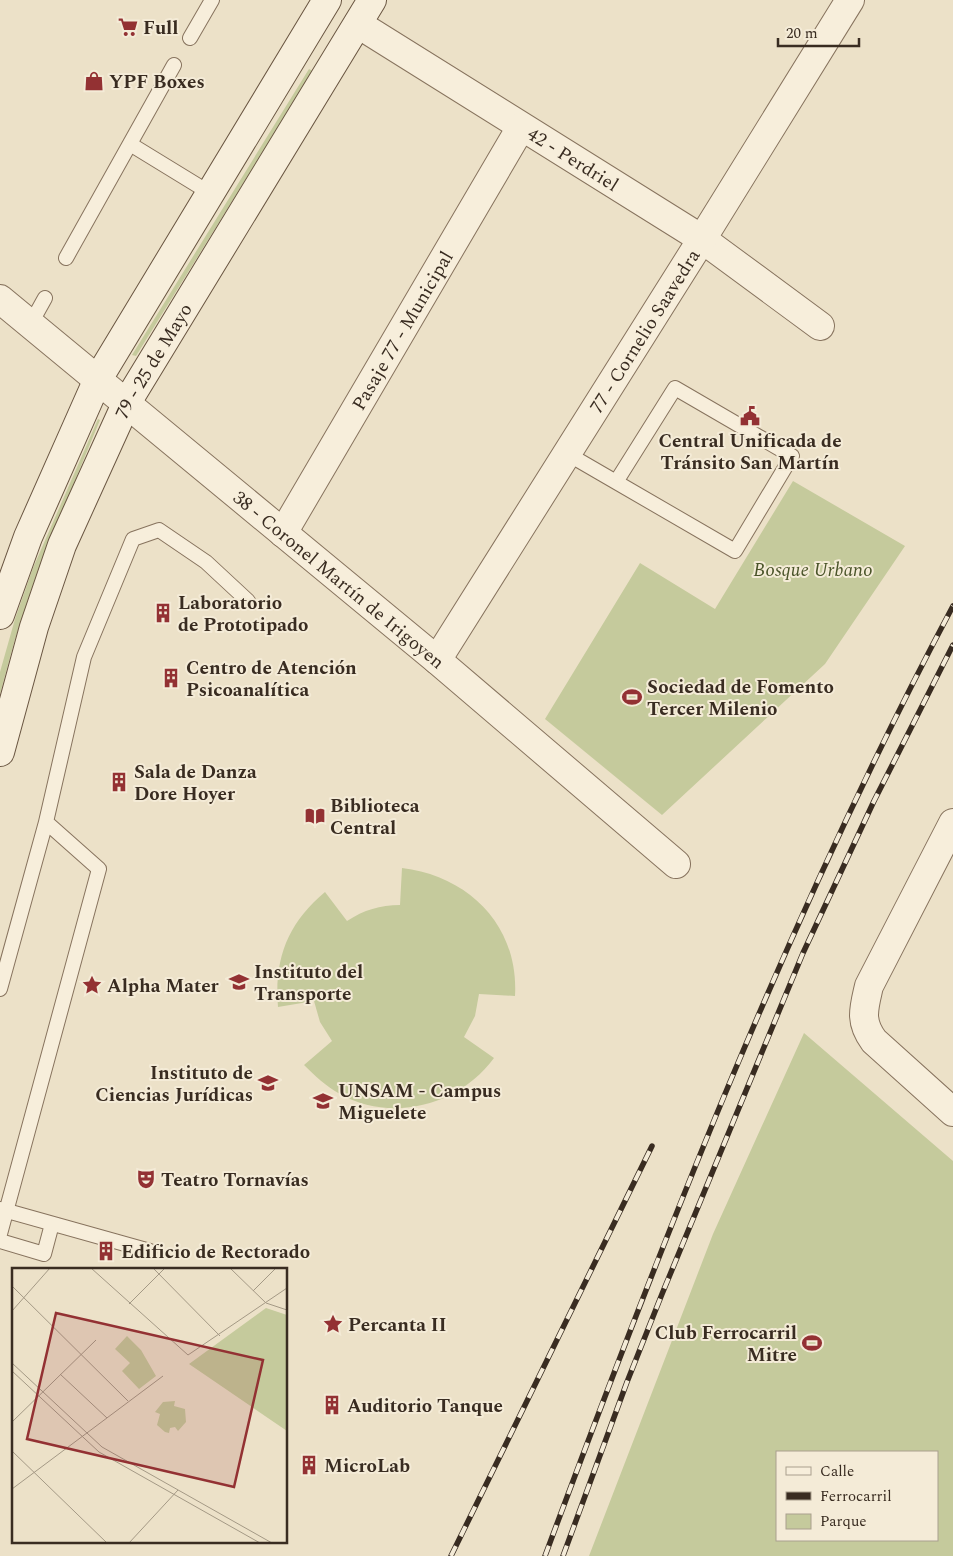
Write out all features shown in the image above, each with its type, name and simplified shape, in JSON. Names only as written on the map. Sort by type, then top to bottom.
[{"type":"street","name":"79 - 25 de Mayo","points":[[0,752],[34,627],[62,545],[126,404],[372,0]]},
{"type":"street","name":"77 - Cornelio Saavedra","points":[[437,660],[702,240],[850,0]]},
{"type":"street","name":"79 - 25 de Mayo","points":[[0,615],[28,537],[98,379],[324,1]]},
{"type":"street","name":"42 - Perdriel","points":[[324,1],[702,240],[820,326]]},
{"type":"street","name":"Pasaje 77 - Municipal","points":[[283,533],[521,127]]},
{"type":"street","name":"38 - Coronel Martín de Irigoyen","points":[[0,299],[437,660],[676,864]]},
{"type":"street","points":[[953,823],[868,986],[864,1010],[866,1030],[874,1041],[953,1112]]},
{"type":"lane","points":[[190,38],[212,0]]},
{"type":"lane","points":[[66,258],[174,65]]},
{"type":"lane","points":[[130,144],[210,193]]},
{"type":"lane","points":[[30,325],[45,298]]},
{"type":"lane","points":[[566,453],[616,482],[735,551],[792,456],[675,388],[616,482]]},
{"type":"lane","points":[[0,989],[46,822],[84,657],[133,539],[159,530],[206,562],[248,601]]},
{"type":"lane","points":[[0,1234],[3,1210],[100,869],[46,822]]},
{"type":"lane","points":[[3,1210],[150,1251]]},
{"type":"lane","points":[[0,1241],[44,1254],[52,1224]]},
{"type":"green space","points":[[309,69],[313,71],[136,356],[132,355]]},
{"type":"green space","points":[[98,419],[100,420],[38,570],[15,639],[0,694],[0,672],[15,619],[33,568]]},
{"type":"green space","name":"Bosque Urbano","points":[[793,481],[905,546],[825,664],[662,815],[545,719],[640,563],[715,609]]},
{"type":"green space","points":[[402,868],[426,873],[448,882],[468,894],[485,909],[499,927],[508,948],[514,971],[515,996],[479,994],[475,1016],[464,1037],[494,1058],[479,1075],[462,1088],[443,1098],[423,1105],[402,1108],[360,1103],[330,1088],[304,1065],[332,1041],[320,1022],[314,1001],[278,1007],[277,989],[281,957],[286,943],[301,916],[312,904],[325,892],[347,921],[372,909],[400,905]]},
{"type":"green space","name":"Club Ferrocarril Mitre","points":[[804,1033],[953,1161],[953,1556],[589,1556],[713,1234]]},
{"type":"railway","points":[[545,1556],[684,1194],[784,955],[894,721],[953,606]]},
{"type":"railway","points":[[563,1556],[627,1382],[662,1294],[803,953],[874,801],[953,645]]},
{"type":"railway","points":[[451,1556],[652,1146]]},
{"type":"place","name":"Full","points":[[128,27]]},
{"type":"place","name":"YPF Boxes","points":[[94,81]]},
{"type":"place","name":"Central Unificada de Tránsito San Martín","points":[[750,416]]},
{"type":"place","name":"Laboratorio de Prototipado","points":[[163,613]]},
{"type":"place","name":"Centro de Atención Psicoanalítica","points":[[171,678]]},
{"type":"place","name":"Sociedad de Fomento Tercer Milenio","points":[[632,697]]},
{"type":"place","name":"Sala de Danza Dore Hoyer","points":[[119,782]]},
{"type":"place","name":"Biblioteca Central","points":[[315,816]]},
{"type":"place","name":"Instituto del Transporte","points":[[239,982]]},
{"type":"place","name":"Alpha Mater","points":[[92,985]]},
{"type":"place","name":"Instituto de Ciencias Jurídicas","points":[[268,1083]]},
{"type":"place","name":"UNSAM - Campus Miguelete","points":[[323,1101]]},
{"type":"place","name":"Teatro Tornavías","points":[[146,1179]]},
{"type":"place","name":"Edificio de Rectorado","points":[[106,1251]]},
{"type":"place","name":"Percanta II","points":[[333,1324]]},
{"type":"place","name":"Club Ferrocarril Mitre","points":[[812,1343]]},
{"type":"place","name":"Auditorio Tanque","points":[[332,1405]]},
{"type":"place","name":"MicroLab","points":[[309,1465]]}]
